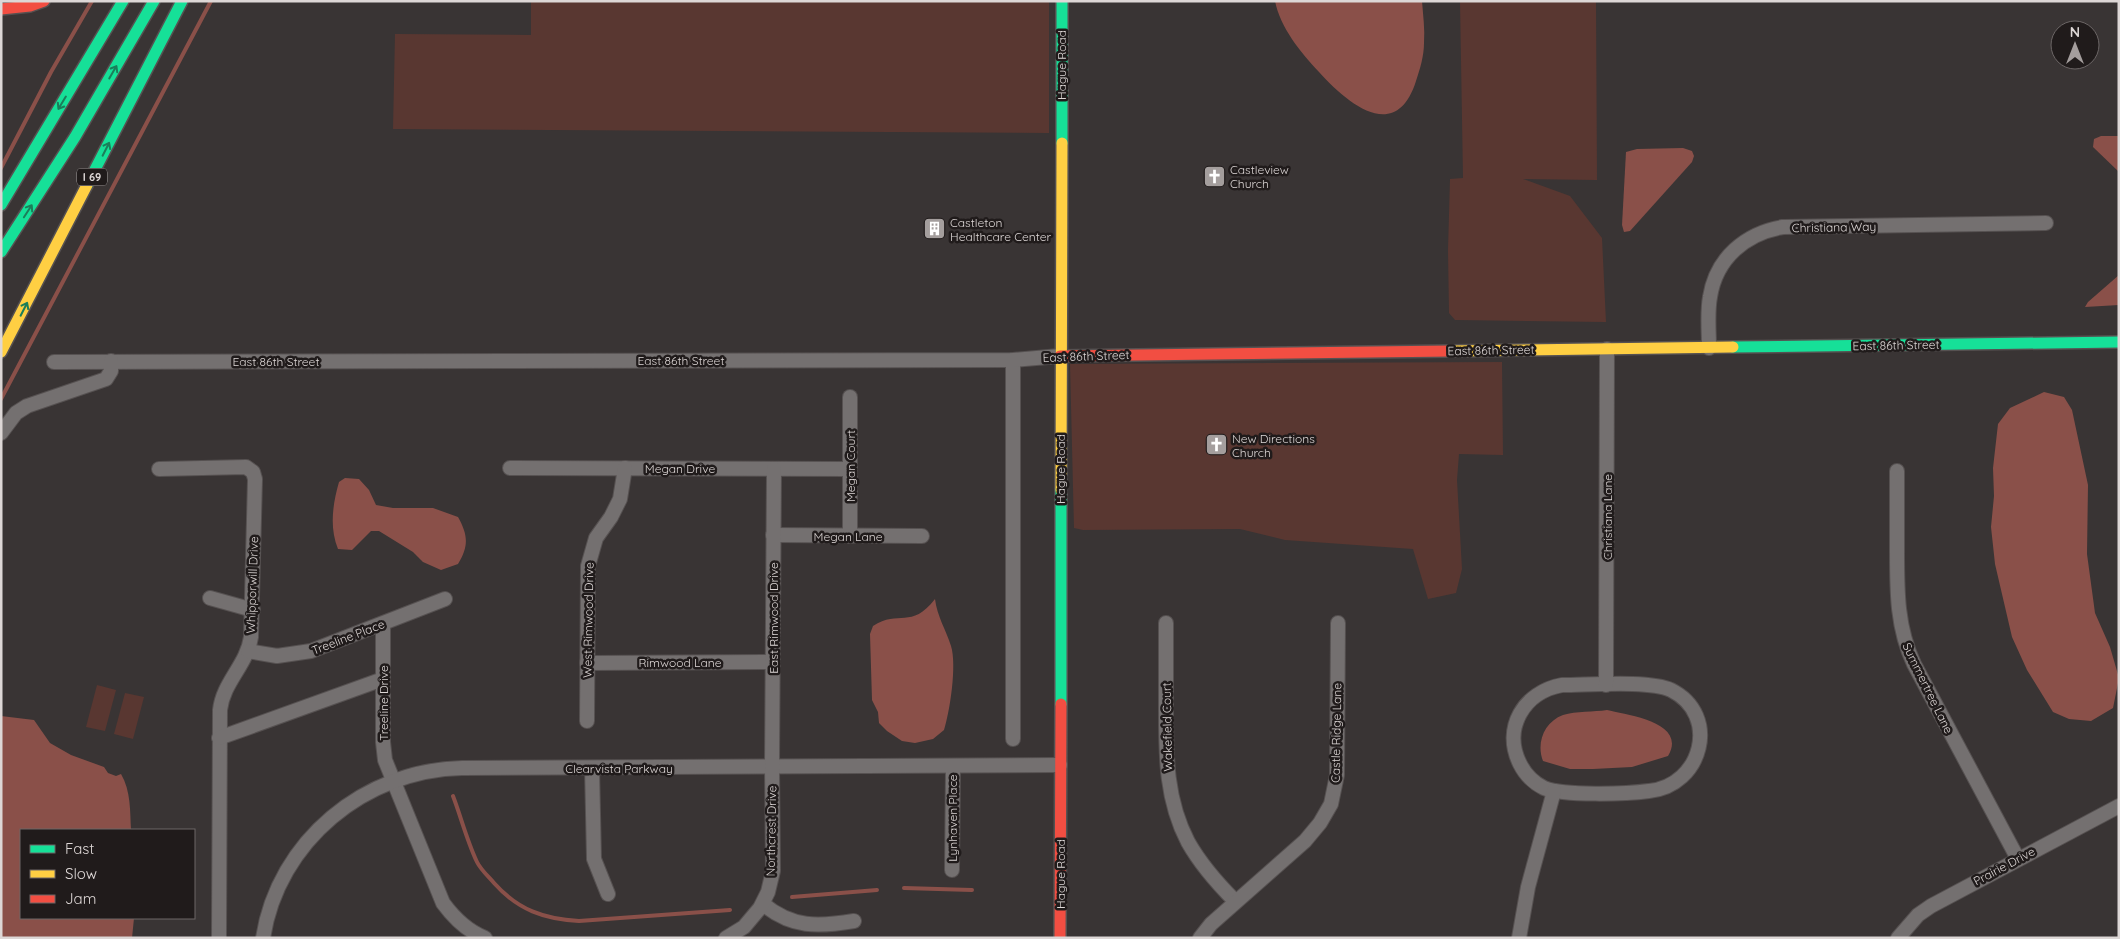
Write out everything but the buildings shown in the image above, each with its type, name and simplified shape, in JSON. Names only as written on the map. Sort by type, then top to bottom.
[{"type":"main road","points":[[1,9],[30,6],[44,1]]},
{"type":"main road","points":[[1,205],[123,1]]},
{"type":"main road","points":[[1,252],[75,137],[154,1]]},
{"type":"main road","name":"I 69","points":[[1,352],[182,1]]},
{"type":"main road","name":"Hague Road","points":[[1060,938],[1062,1]]},
{"type":"main road","name":"East 86th Street","points":[[1060,356],[2119,342]]},
{"type":"street","name":"Christiana Way","points":[[1710,348],[1709,299],[1715,278],[1730,254],[1757,234],[1784,228],[2046,223]]},
{"type":"street","name":"Christiana Lane","points":[[1606,685],[1607,349]]},
{"type":"street","name":"East 86th Street","points":[[54,362],[1013,360],[1060,356]]},
{"type":"street","points":[[1013,360],[1013,739]]},
{"type":"street","points":[[1,433],[16,414],[27,406],[106,379],[111,371],[111,361]]},
{"type":"street","name":"Megan Court","points":[[850,397],[850,536]]},
{"type":"street","name":"Whipporwill Drive","points":[[159,469],[246,467],[253,472],[255,480],[251,637],[248,651],[224,692],[220,706],[219,938]]},
{"type":"street","name":"Megan Drive","points":[[510,468],[850,469]]},
{"type":"street","name":"West Rimwood Drive","points":[[587,721],[588,561],[596,538],[611,517],[620,499],[624,468]]},
{"type":"street","name":"East Rimwood Drive","points":[[772,767],[774,468]]},
{"type":"street","name":"Summertree Lane","points":[[1897,471],[1897,596],[1904,638],[1919,673],[2018,859]]},
{"type":"street","name":"Megan Lane","points":[[773,535],[922,536]]},
{"type":"street","points":[[210,598],[253,610]]},
{"type":"street","name":"Treeline Place","points":[[248,651],[276,656],[300,654],[445,599]]},
{"type":"street","name":"Wakefield Court","points":[[1166,623],[1166,757],[1173,801],[1184,832],[1194,852],[1210,874],[1235,901]]},
{"type":"street","name":"Castle Ridge Lane","points":[[1200,938],[1211,924],[1235,901],[1305,841],[1323,819],[1331,804],[1337,775],[1338,623]]},
{"type":"street","name":"Treeline Drive","points":[[383,624],[383,748],[393,781]]},
{"type":"street","name":"Rimwood Lane","points":[[587,663],[772,662]]},
{"type":"street","points":[[219,738],[383,679]]},
{"type":"street","points":[[1654,685],[1670,689],[1679,696],[1687,703],[1698,722],[1700,739],[1695,760],[1683,778],[1664,789],[1648,792],[1572,793],[1554,791],[1544,788],[1524,772],[1516,757],[1513,736],[1519,714],[1528,701],[1546,689],[1562,686],[1654,685]]},
{"type":"street","name":"Clearvista Parkway","points":[[263,938],[269,911],[279,886],[295,856],[312,835],[349,803],[393,781],[422,772],[450,768],[1060,765]]},
{"type":"street","name":"Lynhaven Place","points":[[952,870],[953,766]]},
{"type":"street","name":"Northcrest Drive","points":[[726,938],[744,926],[763,904],[770,888],[773,871],[772,767]]},
{"type":"street","points":[[592,768],[594,859],[608,894]]},
{"type":"street","points":[[393,781],[438,893],[469,934],[484,938]]},
{"type":"street","points":[[1519,938],[1528,887],[1554,791]]},
{"type":"street","name":"Prairie Drive","points":[[1898,938],[1918,915],[1931,906],[2119,806]]},
{"type":"street","points":[[763,904],[781,916],[797,923],[814,926],[854,921]]},
{"type":"shaded area","points":[[531,1],[1049,1],[1049,133],[393,129],[395,34],[531,35]]},
{"type":"shaded area","points":[[1275,1],[1422,1],[1423,53],[1416,81],[1407,100],[1396,111],[1384,114],[1371,112],[1357,106],[1331,84],[1305,57],[1286,30]]},
{"type":"shaded area","points":[[1460,1],[1596,1],[1597,180],[1523,179],[1570,196],[1602,238],[1606,322],[1455,320],[1449,313],[1450,179],[1463,178]]},
{"type":"shaded area","points":[[2101,136],[2119,136],[2119,172],[2093,147],[2094,139]]},
{"type":"shaded area","points":[[1683,148],[1692,151],[1694,156],[1692,162],[1630,231],[1624,232],[1622,225],[1626,152],[1637,149]]},
{"type":"shaded area","points":[[2119,275],[2119,305],[2085,307],[2088,302]]},
{"type":"shaded area","points":[[1502,362],[1503,455],[1459,454],[1457,480],[1462,569],[1456,593],[1428,599],[1413,549],[1285,540],[1240,529],[1083,530],[1074,528],[1070,364]]},
{"type":"shaded area","points":[[2044,392],[2064,397],[2072,410],[2088,485],[2087,554],[2095,613],[2110,647],[2119,678],[2113,708],[2091,721],[2069,719],[2053,712],[2027,670],[2012,637],[1995,564],[1991,527],[1994,496],[1993,468],[1998,424],[2010,408]]},
{"type":"shaded area","points":[[345,478],[359,479],[369,490],[376,505],[393,508],[433,508],[458,517],[464,529],[466,540],[462,558],[458,564],[441,570],[423,562],[413,552],[379,531],[371,531],[352,550],[338,549],[333,524],[334,507],[339,482]]},
{"type":"shaded area","points":[[935,599],[953,654],[952,688],[946,722],[944,730],[933,739],[915,743],[902,741],[879,723],[878,712],[872,700],[870,634],[873,626],[882,621],[912,617],[927,608]]},
{"type":"shaded area","points":[[97,685],[116,690],[105,731],[86,727]]},
{"type":"shaded area","points":[[125,693],[144,697],[133,739],[114,734]]},
{"type":"shaded area","points":[[1607,710],[1640,718],[1663,728],[1670,735],[1672,744],[1668,756],[1632,767],[1593,769],[1570,769],[1543,761],[1540,747],[1541,740],[1546,728],[1556,718],[1579,712]]},
{"type":"shaded area","points":[[1,716],[34,720],[50,743],[71,755],[104,767],[108,773],[116,776],[121,774],[127,787],[129,801],[131,829],[20,829],[20,919],[134,919],[132,938],[1,938]]},
{"type":"waterway","points":[[1,168],[51,72],[92,1]]},
{"type":"waterway","points":[[1,399],[211,1]]},
{"type":"waterway","points":[[453,796],[470,846],[481,868],[512,900],[532,911],[554,918],[579,921],[730,910]]},
{"type":"waterway","points":[[904,888],[972,890]]},
{"type":"waterway","points":[[792,897],[877,890]]},
{"type":"traffic: fast","points":[[1,205],[123,1]]},
{"type":"traffic: fast","points":[[1,252],[75,137],[154,1]]},
{"type":"traffic: fast","points":[[87,185],[182,1]]},
{"type":"traffic: fast","points":[[1062,1],[1062,143]]},
{"type":"traffic: fast","points":[[1733,347],[2119,342]]},
{"type":"traffic: fast","points":[[1061,490],[1061,704]]},
{"type":"traffic: slow","points":[[1061,490],[1062,143]]},
{"type":"traffic: slow","points":[[1,352],[87,185]]},
{"type":"traffic: slow","points":[[1451,351],[1733,347]]},
{"type":"traffic: jam","points":[[1,9],[30,6],[44,1]]},
{"type":"traffic: jam","points":[[1060,356],[1451,351]]},
{"type":"traffic: jam","points":[[1060,938],[1061,704]]},
{"type":"place","name":"Castleview Church","points":[[1214,176]]},
{"type":"place","name":"Castleton Healthcare Center","points":[[934,229]]},
{"type":"place","name":"New Directions Church","points":[[1216,445]]}]
